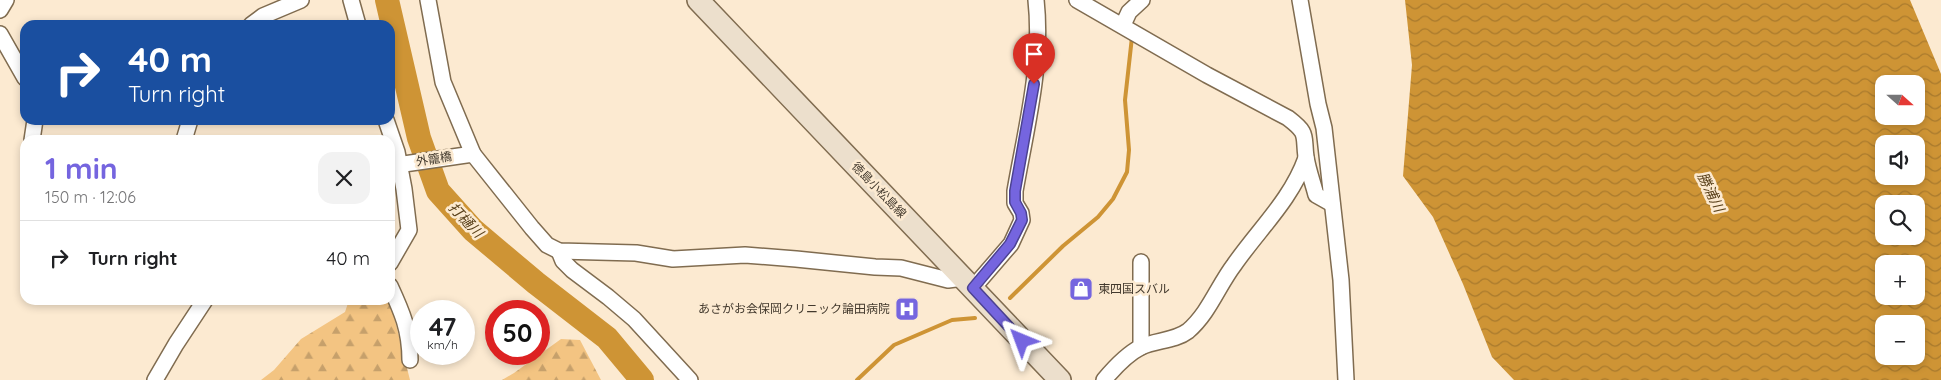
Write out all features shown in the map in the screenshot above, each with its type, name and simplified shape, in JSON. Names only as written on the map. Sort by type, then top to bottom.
[{"type":"main road","name":"徳島小松島線","points":[[698,0],[1060,380]]},
{"type":"street","points":[[0,10],[6,0]]},
{"type":"street","points":[[258,20],[302,0]]},
{"type":"street","points":[[351,0],[357,20]]},
{"type":"street","points":[[428,0],[443,82],[469,154],[532,228],[548,245],[559,251],[636,254],[673,258],[745,255],[796,258],[901,268],[968,283],[1010,244],[1022,220],[1021,213],[1015,202],[1015,191],[1037,66],[1036,0]]},
{"type":"street","points":[[1077,0],[1122,24],[1207,75],[1288,118],[1299,126],[1306,138]]},
{"type":"street","points":[[1122,24],[1129,12],[1142,0]]},
{"type":"street","points":[[1300,0],[1324,128],[1341,280],[1346,380]]},
{"type":"street","points":[[0,34],[20,69]]},
{"type":"street","points":[[1318,104],[1310,121],[1306,138],[1306,158],[1316,195],[1332,204]]},
{"type":"street","points":[[395,150],[408,230],[395,254]]},
{"type":"street","name":"外籠橋","points":[[398,166],[469,154]]},
{"type":"street","points":[[1104,380],[1112,369],[1141,347],[1178,337],[1188,330],[1206,310],[1233,266],[1291,192],[1306,158]]},
{"type":"street","points":[[559,251],[563,261],[572,270],[634,319],[690,380]]},
{"type":"street","points":[[1141,262],[1141,347]]},
{"type":"street","points":[[395,298],[410,340]]},
{"type":"street","points":[[154,380],[202,305]]},
{"type":"green space","points":[[347,305],[391,305],[410,380],[261,380],[274,370],[301,339],[345,312]]},
{"type":"green space","points":[[561,339],[580,340],[601,380],[502,380],[525,365],[550,365],[550,347]]},
{"type":"water","name":"勝浦川","points":[[1405,0],[1910,0],[1941,74],[1941,380],[1514,380],[1492,357],[1463,284],[1433,217],[1403,176],[1412,65]]},
{"type":"waterway","name":"打樋川","points":[[387,0],[392,20]]},
{"type":"waterway","name":"打樋川","points":[[395,34],[419,138],[438,191],[473,230],[536,283],[607,338],[642,380]]},
{"type":"waterway","points":[[1010,298],[1063,246],[1098,217],[1113,199],[1127,172],[1129,150],[1125,100],[1132,37]]},
{"type":"waterway","points":[[857,380],[894,345],[952,320],[975,318]]},
{"type":"place","name":"東四国スバル","points":[[1081,289]]},
{"type":"place","name":"あさがお会保岡クリニック論田病院","points":[[907,309]]},
{"type":"route","points":[[1022,341],[973,288],[1010,244],[1022,220],[1021,213],[1015,202],[1015,191],[1034,84]]}]
